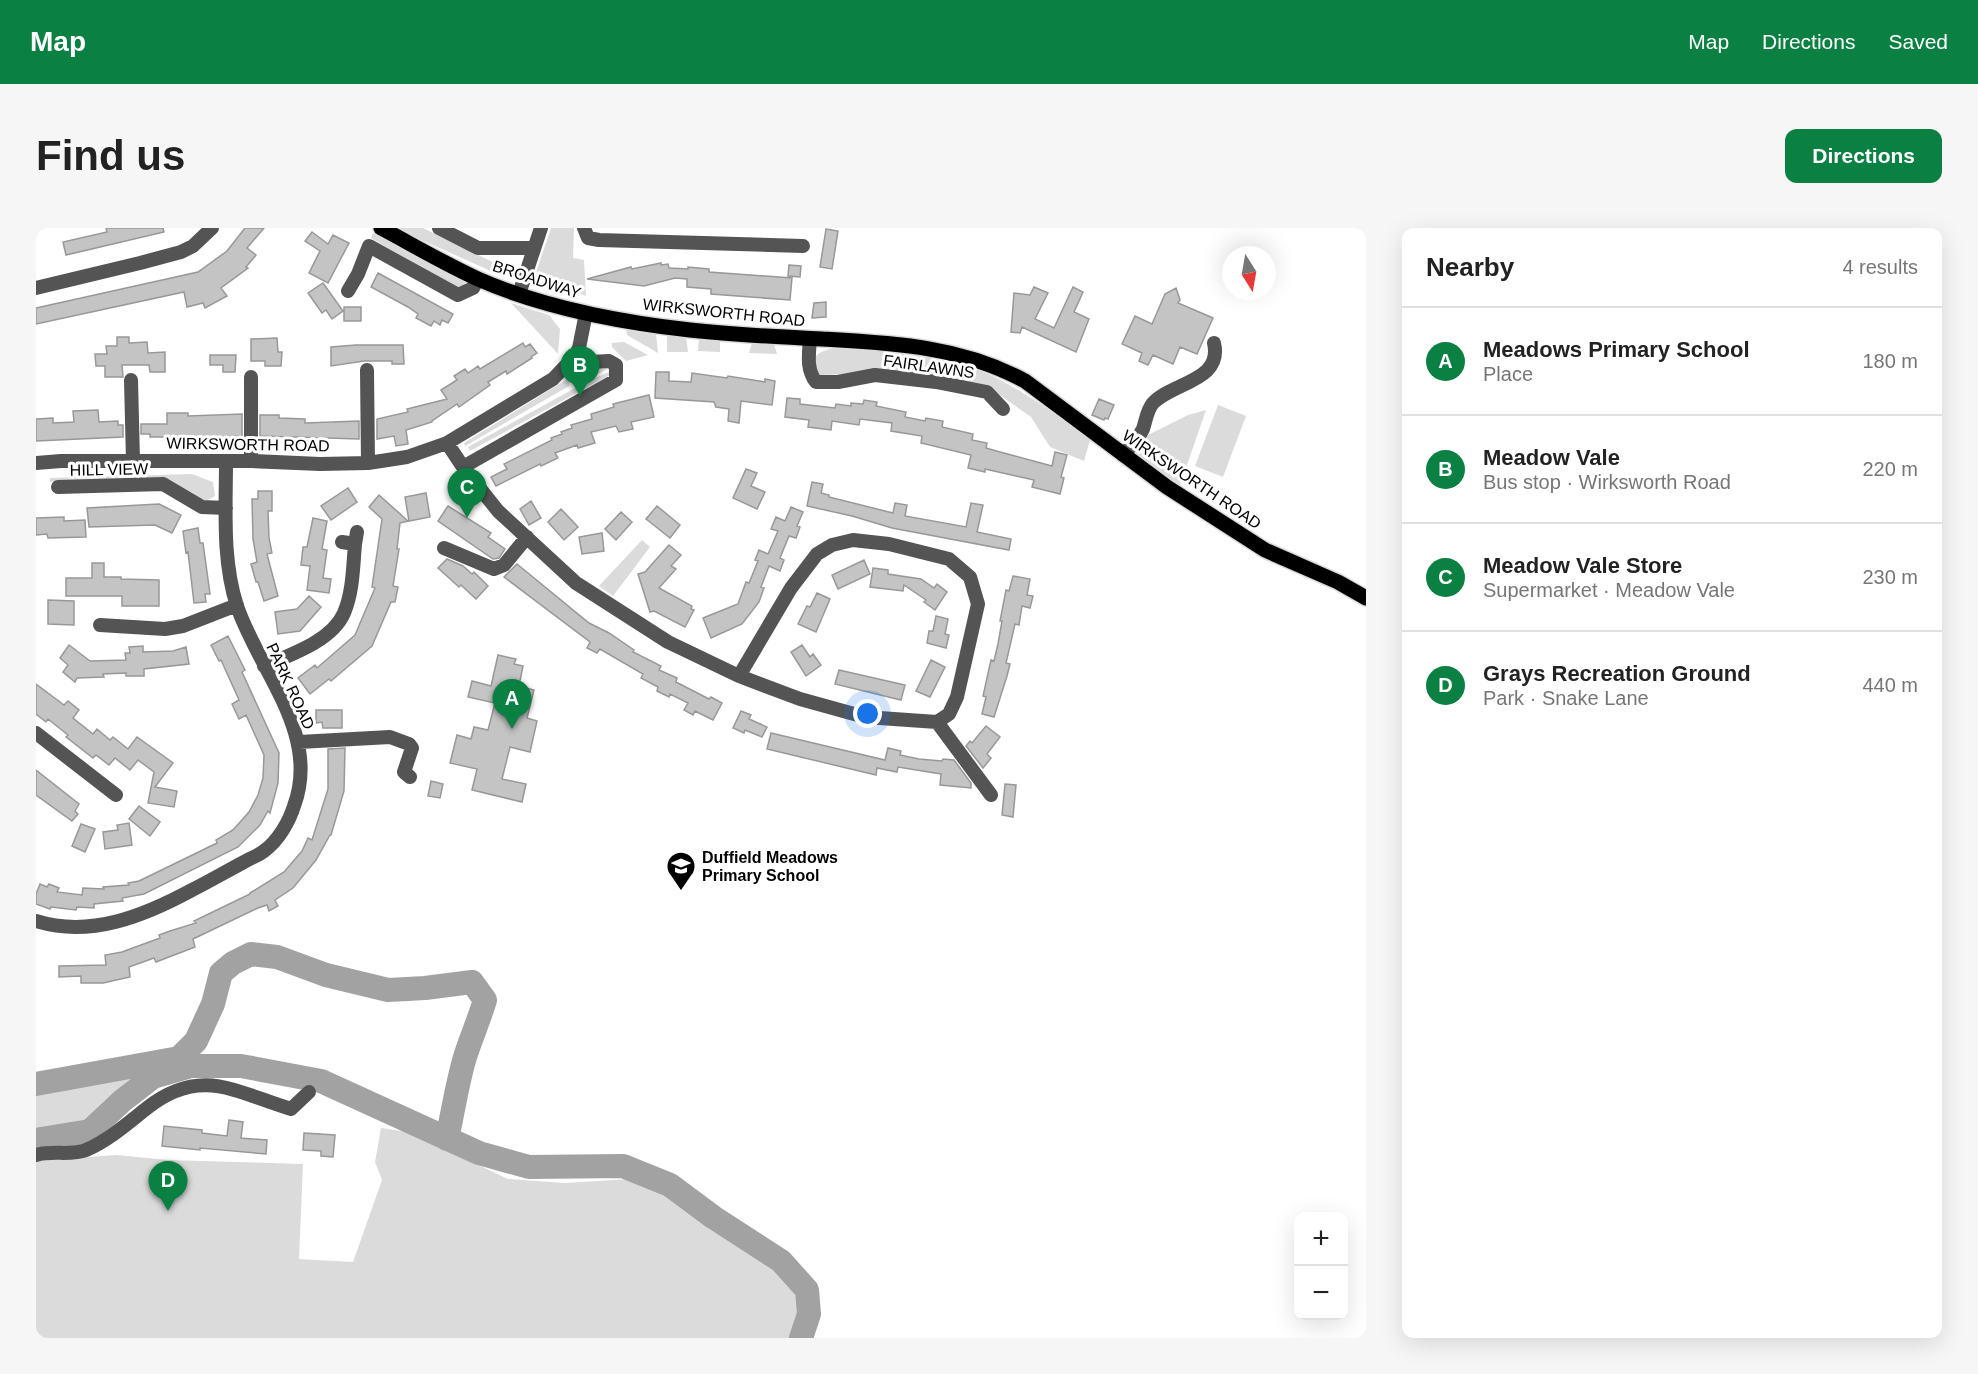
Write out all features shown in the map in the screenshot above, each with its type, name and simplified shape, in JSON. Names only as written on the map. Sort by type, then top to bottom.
[{"type":"main road","name":"BROADWAY","points":[[381,228],[478,279],[519,294],[586,313]]},
{"type":"main road","name":"WIRKSWORTH ROAD","points":[[586,313],[690,330],[910,345],[973,358],[1000,367],[1025,381],[1167,487],[1265,550],[1338,582],[1366,598]]},
{"type":"street","points":[[36,288],[181,252],[193,246],[212,228]]},
{"type":"street","name":"BROADWAY","points":[[439,228],[478,248],[534,248]]},
{"type":"street","points":[[519,294],[541,228]]},
{"type":"street","points":[[584,228],[588,237],[599,240],[803,246]]},
{"type":"street","name":"BROADWAY","points":[[348,291],[358,274],[369,246],[459,295],[472,288],[478,279]]},
{"type":"street","name":"WIRKSWORTH ROAD","points":[[36,463],[251,461],[320,464],[368,463],[407,458],[447,443],[553,380],[575,356],[579,348],[586,313]]},
{"type":"street","name":"FAIRLAWNS","points":[[810,338],[808,359],[811,375],[816,382],[838,382],[875,375],[936,382],[987,392],[1003,409]]},
{"type":"street","points":[[1123,455],[1143,428],[1151,405],[1163,395],[1196,380],[1213,362],[1216,354],[1214,343]]},
{"type":"street","points":[[463,467],[616,380],[616,366],[609,362],[591,362],[575,356]]},
{"type":"street","points":[[367,370],[368,463]]},
{"type":"street","points":[[251,377],[251,461]]},
{"type":"street","points":[[131,380],[133,461]]},
{"type":"street","points":[[447,443],[498,511],[576,583],[668,642],[739,676],[800,699],[865,717],[937,722],[950,714],[957,697],[978,604],[970,577],[949,559],[889,544],[853,540],[832,545],[817,554],[791,588],[739,676]]},
{"type":"street","name":"PARK ROAD","points":[[36,921],[52,926],[67,927],[107,925],[173,901],[265,851],[290,818],[298,797],[302,775],[299,742],[237,605],[227,557],[226,461]]},
{"type":"street","name":"HILL VIEW","points":[[58,487],[163,484],[202,507],[226,508]]},
{"type":"street","points":[[444,548],[494,569],[504,565],[527,537]]},
{"type":"street","points":[[264,666],[324,637],[343,615],[350,591],[351,540]]},
{"type":"street","points":[[99,626],[165,629],[183,626],[237,605]]},
{"type":"street","points":[[937,722],[991,795]]},
{"type":"street","points":[[36,733],[116,795]]},
{"type":"street","points":[[299,742],[390,737],[409,744],[412,748],[404,772],[410,777]]},
{"type":"street","points":[[36,1155],[84,1151],[105,1140],[155,1102],[184,1088],[207,1084],[228,1088],[291,1109],[309,1092]]},
{"type":"shaded area","points":[[395,228],[423,228],[507,269],[504,277]]},
{"type":"shaded area","points":[[551,228],[574,228],[573,258],[584,260],[586,296],[535,275]]},
{"type":"shaded area","points":[[373,233],[462,279],[465,282],[464,286],[460,288],[449,284],[371,238]]},
{"type":"shaded area","points":[[511,303],[549,315],[560,329],[558,354]]},
{"type":"shaded area","points":[[626,328],[656,334],[658,353],[627,335]]},
{"type":"shaded area","points":[[667,335],[686,336],[688,352],[667,352]]},
{"type":"shaded area","points":[[699,338],[720,339],[720,352],[698,351]]},
{"type":"shaded area","points":[[624,342],[648,355],[626,361],[612,347],[612,343]]},
{"type":"shaded area","points":[[752,343],[774,344],[777,354],[749,353]]},
{"type":"shaded area","points":[[835,348],[928,356],[981,371],[1024,393],[1090,440],[1084,461],[1050,447],[1031,417],[990,388],[852,374],[819,375],[814,359],[819,353]]},
{"type":"shaded area","points":[[577,365],[608,369],[579,382],[573,374]]},
{"type":"shaded area","points":[[609,372],[610,375],[470,451],[468,447],[588,381]]},
{"type":"shaded area","points":[[569,378],[569,386],[465,446],[464,443]]},
{"type":"shaded area","points":[[1218,405],[1246,416],[1223,477],[1195,466]]},
{"type":"shaded area","points":[[1206,410],[1180,485],[1135,454],[1146,436],[1188,415]]},
{"type":"shaded area","points":[[192,474],[213,482],[215,496],[202,500],[169,480],[50,482],[50,478]]},
{"type":"shaded area","points":[[642,540],[650,547],[613,596],[599,586]]},
{"type":"shaded area","points":[[140,1073],[92,1118],[77,1124],[36,1131],[36,1093]]},
{"type":"shaded area","points":[[381,1128],[408,1132],[508,1179],[565,1183],[630,1179],[664,1190],[795,1281],[805,1303],[795,1338],[36,1338],[36,1162],[117,1155],[167,1160],[303,1164],[299,1259],[353,1262],[382,1180],[375,1162]]},
{"type":"building","points":[[106,228],[163,228],[164,232],[66,255],[63,242],[107,232]]},
{"type":"building","points":[[245,228],[264,228],[247,248],[256,255],[246,267],[248,268],[221,288],[227,296],[205,308],[203,303],[187,307],[184,292],[36,324],[36,308],[198,272],[227,251]]},
{"type":"building","points":[[826,229],[838,231],[832,269],[820,267]]},
{"type":"building","points":[[312,232],[328,244],[333,235],[349,243],[328,283],[309,273],[320,251],[305,241]]},
{"type":"building","points":[[661,263],[661,265],[668,264],[669,268],[688,269],[688,267],[709,269],[709,272],[792,278],[790,300],[711,294],[711,289],[687,287],[687,279],[675,278],[644,286],[587,279],[631,267],[632,269]]},
{"type":"building","points":[[789,265],[801,266],[800,277],[788,276]]},
{"type":"building","points":[[378,273],[453,314],[448,323],[442,320],[440,325],[434,321],[431,326],[416,318],[418,314],[408,307],[371,287]]},
{"type":"building","points":[[323,283],[343,311],[332,319],[326,310],[322,313],[308,293]]},
{"type":"building","points":[[1034,287],[1048,293],[1035,319],[1054,328],[1073,287],[1083,292],[1074,312],[1089,319],[1076,352],[1022,327],[1020,333],[1011,332],[1014,293],[1030,295]]},
{"type":"building","points":[[1176,288],[1180,300],[1178,303],[1213,318],[1197,354],[1180,347],[1173,364],[1153,355],[1148,365],[1139,361],[1142,353],[1122,344],[1135,316],[1152,324],[1165,294]]},
{"type":"building","points":[[826,302],[826,317],[812,318],[814,303]]},
{"type":"building","points":[[344,307],[361,307],[361,321],[344,321]]},
{"type":"building","points":[[117,337],[129,337],[129,343],[147,342],[148,353],[165,352],[165,372],[150,372],[149,365],[122,365],[123,377],[105,377],[105,366],[96,366],[95,354],[107,354],[106,346],[117,346]]},
{"type":"building","points":[[277,338],[278,352],[282,352],[281,366],[265,366],[265,361],[251,361],[251,339]]},
{"type":"building","points":[[523,343],[525,347],[530,344],[537,353],[532,358],[507,374],[506,371],[488,382],[490,385],[459,407],[457,404],[432,422],[406,430],[408,444],[396,446],[394,436],[377,439],[377,419],[447,399],[441,390],[457,380],[454,376],[465,369],[468,373],[478,366],[480,369]]},
{"type":"building","points":[[403,345],[404,364],[392,364],[392,361],[364,361],[331,366],[331,347]]},
{"type":"building","points":[[210,355],[236,355],[235,372],[223,372],[223,365],[210,365]]},
{"type":"building","points":[[656,372],[669,372],[669,381],[691,382],[692,373],[765,382],[765,379],[775,381],[772,405],[741,401],[739,423],[728,421],[729,409],[716,407],[714,402],[655,398]]},
{"type":"building","points":[[649,395],[654,417],[631,422],[633,429],[619,432],[616,426],[591,432],[595,443],[578,448],[577,445],[555,453],[558,458],[541,466],[540,464],[496,486],[491,477],[507,469],[504,464],[552,440],[551,438],[562,434],[561,432],[572,428],[571,425],[592,419],[591,414],[614,407],[613,404]]},
{"type":"building","points":[[787,398],[800,399],[800,404],[835,408],[836,404],[851,406],[851,403],[863,404],[864,400],[877,402],[876,406],[906,412],[905,417],[925,421],[926,418],[943,421],[942,427],[973,434],[972,440],[987,443],[986,448],[1000,452],[1052,466],[1055,452],[1067,455],[1061,477],[1064,478],[1060,494],[1032,487],[1034,480],[985,469],[985,472],[968,468],[971,455],[921,443],[922,436],[891,431],[892,423],[860,419],[859,425],[832,421],[831,430],[808,427],[809,420],[785,417]]},
{"type":"building","points":[[1099,399],[1114,405],[1108,419],[1104,420],[1092,415]]},
{"type":"building","points":[[98,410],[99,422],[118,421],[118,425],[123,425],[123,437],[36,441],[36,419],[53,418],[53,423],[74,422],[73,411]]},
{"type":"building","points":[[167,413],[188,413],[188,416],[242,414],[242,437],[234,436],[234,440],[221,440],[221,437],[150,437],[150,434],[141,434],[141,424],[167,424]]},
{"type":"building","points":[[260,415],[305,419],[305,423],[359,421],[359,439],[260,436]]},
{"type":"building","points":[[746,469],[757,473],[751,486],[765,492],[757,509],[733,498]]},
{"type":"building","points":[[812,482],[823,484],[821,493],[829,497],[893,513],[895,503],[907,505],[905,516],[966,527],[971,503],[983,505],[977,532],[1011,539],[1009,550],[892,528],[807,506]]},
{"type":"building","points":[[348,488],[357,502],[331,520],[321,506]]},
{"type":"building","points":[[258,491],[272,491],[272,511],[268,511],[272,553],[267,554],[278,596],[264,601],[251,564],[257,562],[253,539],[252,499],[258,499]]},
{"type":"building","points":[[426,493],[430,517],[409,521],[405,497]]},
{"type":"building","points":[[379,495],[408,521],[400,523],[397,549],[399,549],[393,586],[398,587],[395,602],[391,602],[372,646],[331,681],[329,679],[310,694],[298,678],[315,665],[317,668],[355,635],[375,588],[372,587],[382,519],[369,507]]},
{"type":"building","points":[[531,501],[541,518],[529,525],[520,509]]},
{"type":"building","points":[[159,504],[181,515],[172,533],[155,525],[89,527],[87,508]]},
{"type":"building","points":[[448,506],[491,533],[488,537],[505,549],[499,558],[493,559],[438,521]]},
{"type":"building","points":[[657,506],[680,525],[670,538],[646,519]]},
{"type":"building","points":[[791,507],[803,512],[797,526],[800,527],[796,538],[789,536],[780,558],[784,560],[780,571],[769,566],[761,587],[764,588],[759,602],[742,624],[711,638],[703,618],[738,604],[746,582],[749,583],[758,561],[755,560],[759,550],[768,554],[778,531],[771,529],[776,517],[785,521]]},
{"type":"building","points":[[561,509],[578,527],[564,540],[548,522]]},
{"type":"building","points":[[621,512],[632,522],[616,540],[605,529]]},
{"type":"building","points":[[64,517],[64,521],[85,520],[86,537],[48,538],[47,534],[36,535],[36,518]]},
{"type":"building","points":[[313,518],[327,521],[322,549],[327,550],[323,578],[331,579],[329,593],[307,590],[310,566],[301,565],[303,547],[307,547]]},
{"type":"building","points":[[198,528],[200,543],[203,543],[210,594],[205,594],[206,602],[194,603],[183,531]]},
{"type":"building","points":[[602,533],[604,551],[582,554],[579,537]]},
{"type":"building","points":[[669,545],[681,555],[671,566],[676,569],[659,588],[692,606],[691,609],[694,610],[685,627],[654,611],[650,612],[638,574],[645,572]]},
{"type":"building","points":[[447,559],[463,566],[472,574],[474,572],[488,586],[476,599],[438,568]]},
{"type":"building","points":[[864,560],[870,574],[838,589],[832,575]]},
{"type":"building","points":[[92,563],[104,563],[104,577],[159,580],[159,606],[122,606],[122,596],[66,596],[66,578],[92,578]]},
{"type":"building","points":[[517,564],[589,623],[609,633],[634,650],[633,652],[661,666],[659,670],[677,678],[676,682],[722,703],[713,720],[695,711],[693,715],[684,710],[688,703],[670,694],[669,697],[657,691],[658,687],[641,678],[643,674],[600,649],[597,653],[587,648],[590,642],[504,577]]},
{"type":"building","points":[[873,568],[888,570],[888,574],[921,579],[934,588],[937,584],[947,592],[935,610],[924,602],[926,600],[904,585],[903,591],[870,587]]},
{"type":"building","points":[[1013,576],[1030,579],[1027,595],[1033,596],[1030,608],[1022,606],[1019,625],[1015,624],[1006,663],[1010,664],[994,717],[982,714],[986,697],[983,696],[991,660],[994,661],[998,644],[1006,590],[1009,591]]},
{"type":"building","points":[[817,593],[830,599],[816,632],[798,624]]},
{"type":"building","points":[[309,596],[321,607],[300,631],[278,634],[275,612],[297,609]]},
{"type":"building","points":[[48,600],[74,601],[74,625],[48,624]]},
{"type":"building","points":[[936,616],[948,619],[945,634],[949,635],[946,648],[927,643],[929,631],[933,631]]},
{"type":"building","points":[[228,636],[245,670],[242,672],[279,753],[278,783],[270,813],[268,811],[260,825],[238,847],[144,894],[122,898],[123,901],[94,904],[94,908],[77,907],[76,910],[51,907],[50,909],[36,904],[36,894],[40,884],[47,887],[49,884],[59,888],[57,892],[82,895],[83,888],[104,889],[103,887],[129,885],[128,883],[139,881],[217,843],[216,840],[233,830],[249,812],[258,795],[263,778],[264,755],[246,715],[239,719],[232,704],[239,700],[221,660],[219,661],[211,645]]},
{"type":"building","points":[[69,645],[90,661],[126,660],[125,653],[130,653],[129,647],[143,646],[143,652],[173,651],[186,647],[189,664],[144,669],[144,676],[126,676],[126,673],[103,674],[104,677],[77,678],[75,682],[63,672],[68,665],[60,658]]},
{"type":"building","points":[[802,645],[810,657],[813,654],[821,665],[806,676],[791,652]]},
{"type":"building","points":[[498,655],[516,659],[514,664],[523,666],[519,686],[534,690],[527,718],[537,721],[530,752],[510,747],[502,779],[526,784],[522,802],[472,790],[477,769],[450,763],[457,735],[471,739],[474,727],[488,730],[495,703],[468,697],[472,681],[491,686]]},
{"type":"building","points":[[931,660],[945,667],[930,697],[916,691]]},
{"type":"building","points":[[839,670],[905,685],[901,700],[835,684]]},
{"type":"building","points":[[36,684],[64,705],[68,701],[79,710],[73,718],[93,734],[97,729],[110,740],[113,737],[128,749],[137,737],[173,763],[155,787],[177,791],[174,807],[148,803],[154,772],[138,760],[130,770],[115,758],[109,765],[96,755],[93,758],[66,737],[68,735],[48,719],[46,722],[36,714]]},
{"type":"building","points":[[316,710],[342,710],[342,728],[323,728],[322,722],[316,723]]},
{"type":"building","points":[[741,711],[751,715],[749,719],[767,727],[762,737],[733,728]]},
{"type":"building","points":[[986,726],[1000,737],[987,754],[991,758],[983,768],[966,746],[970,741],[972,743]]},
{"type":"building","points":[[771,733],[885,760],[888,748],[901,751],[900,755],[919,759],[954,760],[971,783],[971,788],[940,785],[941,774],[898,767],[897,772],[877,768],[876,775],[767,749]]},
{"type":"building","points":[[345,748],[344,791],[331,835],[316,860],[293,888],[275,900],[278,906],[269,911],[267,905],[258,908],[193,939],[195,947],[156,962],[154,958],[129,967],[130,977],[103,983],[81,983],[81,976],[59,977],[59,966],[106,965],[105,955],[122,952],[160,938],[159,935],[196,923],[194,921],[250,894],[284,872],[302,851],[308,838],[312,840],[328,789],[328,749]]},
{"type":"building","points":[[36,770],[79,804],[75,811],[78,814],[72,821],[36,795]]},
{"type":"building","points":[[431,781],[443,784],[440,798],[428,796]]},
{"type":"building","points":[[1005,784],[1016,785],[1013,817],[1002,815]]},
{"type":"building","points":[[139,806],[160,822],[150,836],[129,819]]},
{"type":"building","points":[[129,823],[132,845],[105,849],[103,832],[118,830],[117,825]]},
{"type":"building","points":[[81,824],[95,829],[85,852],[72,846]]},
{"type":"building","points":[[229,1120],[243,1122],[241,1138],[267,1140],[266,1154],[162,1146],[164,1126],[202,1130],[202,1133],[227,1136]]},
{"type":"building","points":[[304,1133],[335,1135],[333,1157],[321,1156],[321,1151],[303,1150]]},
{"type":"waterway","points":[[36,1084],[179,1058],[196,1041],[213,1004],[221,973],[233,963],[251,954],[277,957],[326,975],[388,990],[472,982],[485,1000],[462,1067],[447,1139]]},
{"type":"waterway","points":[[36,1140],[90,1131],[122,1101],[153,1077],[191,1066],[241,1066],[321,1081],[479,1153],[529,1167],[623,1166],[670,1185],[713,1217],[781,1261],[807,1290],[809,1314],[801,1338]]},
{"type":"place","name":"Meadow Vale","points":[[580,396]]},
{"type":"place","name":"Meadow Vale Store","points":[[467,518]]},
{"type":"place","name":"Meadows Primary School","points":[[512,729]]},
{"type":"place","name":"Duffield Meadows Primary School","points":[[681,892]]},
{"type":"place","name":"Grays Recreation Ground","points":[[168,1211]]}]
